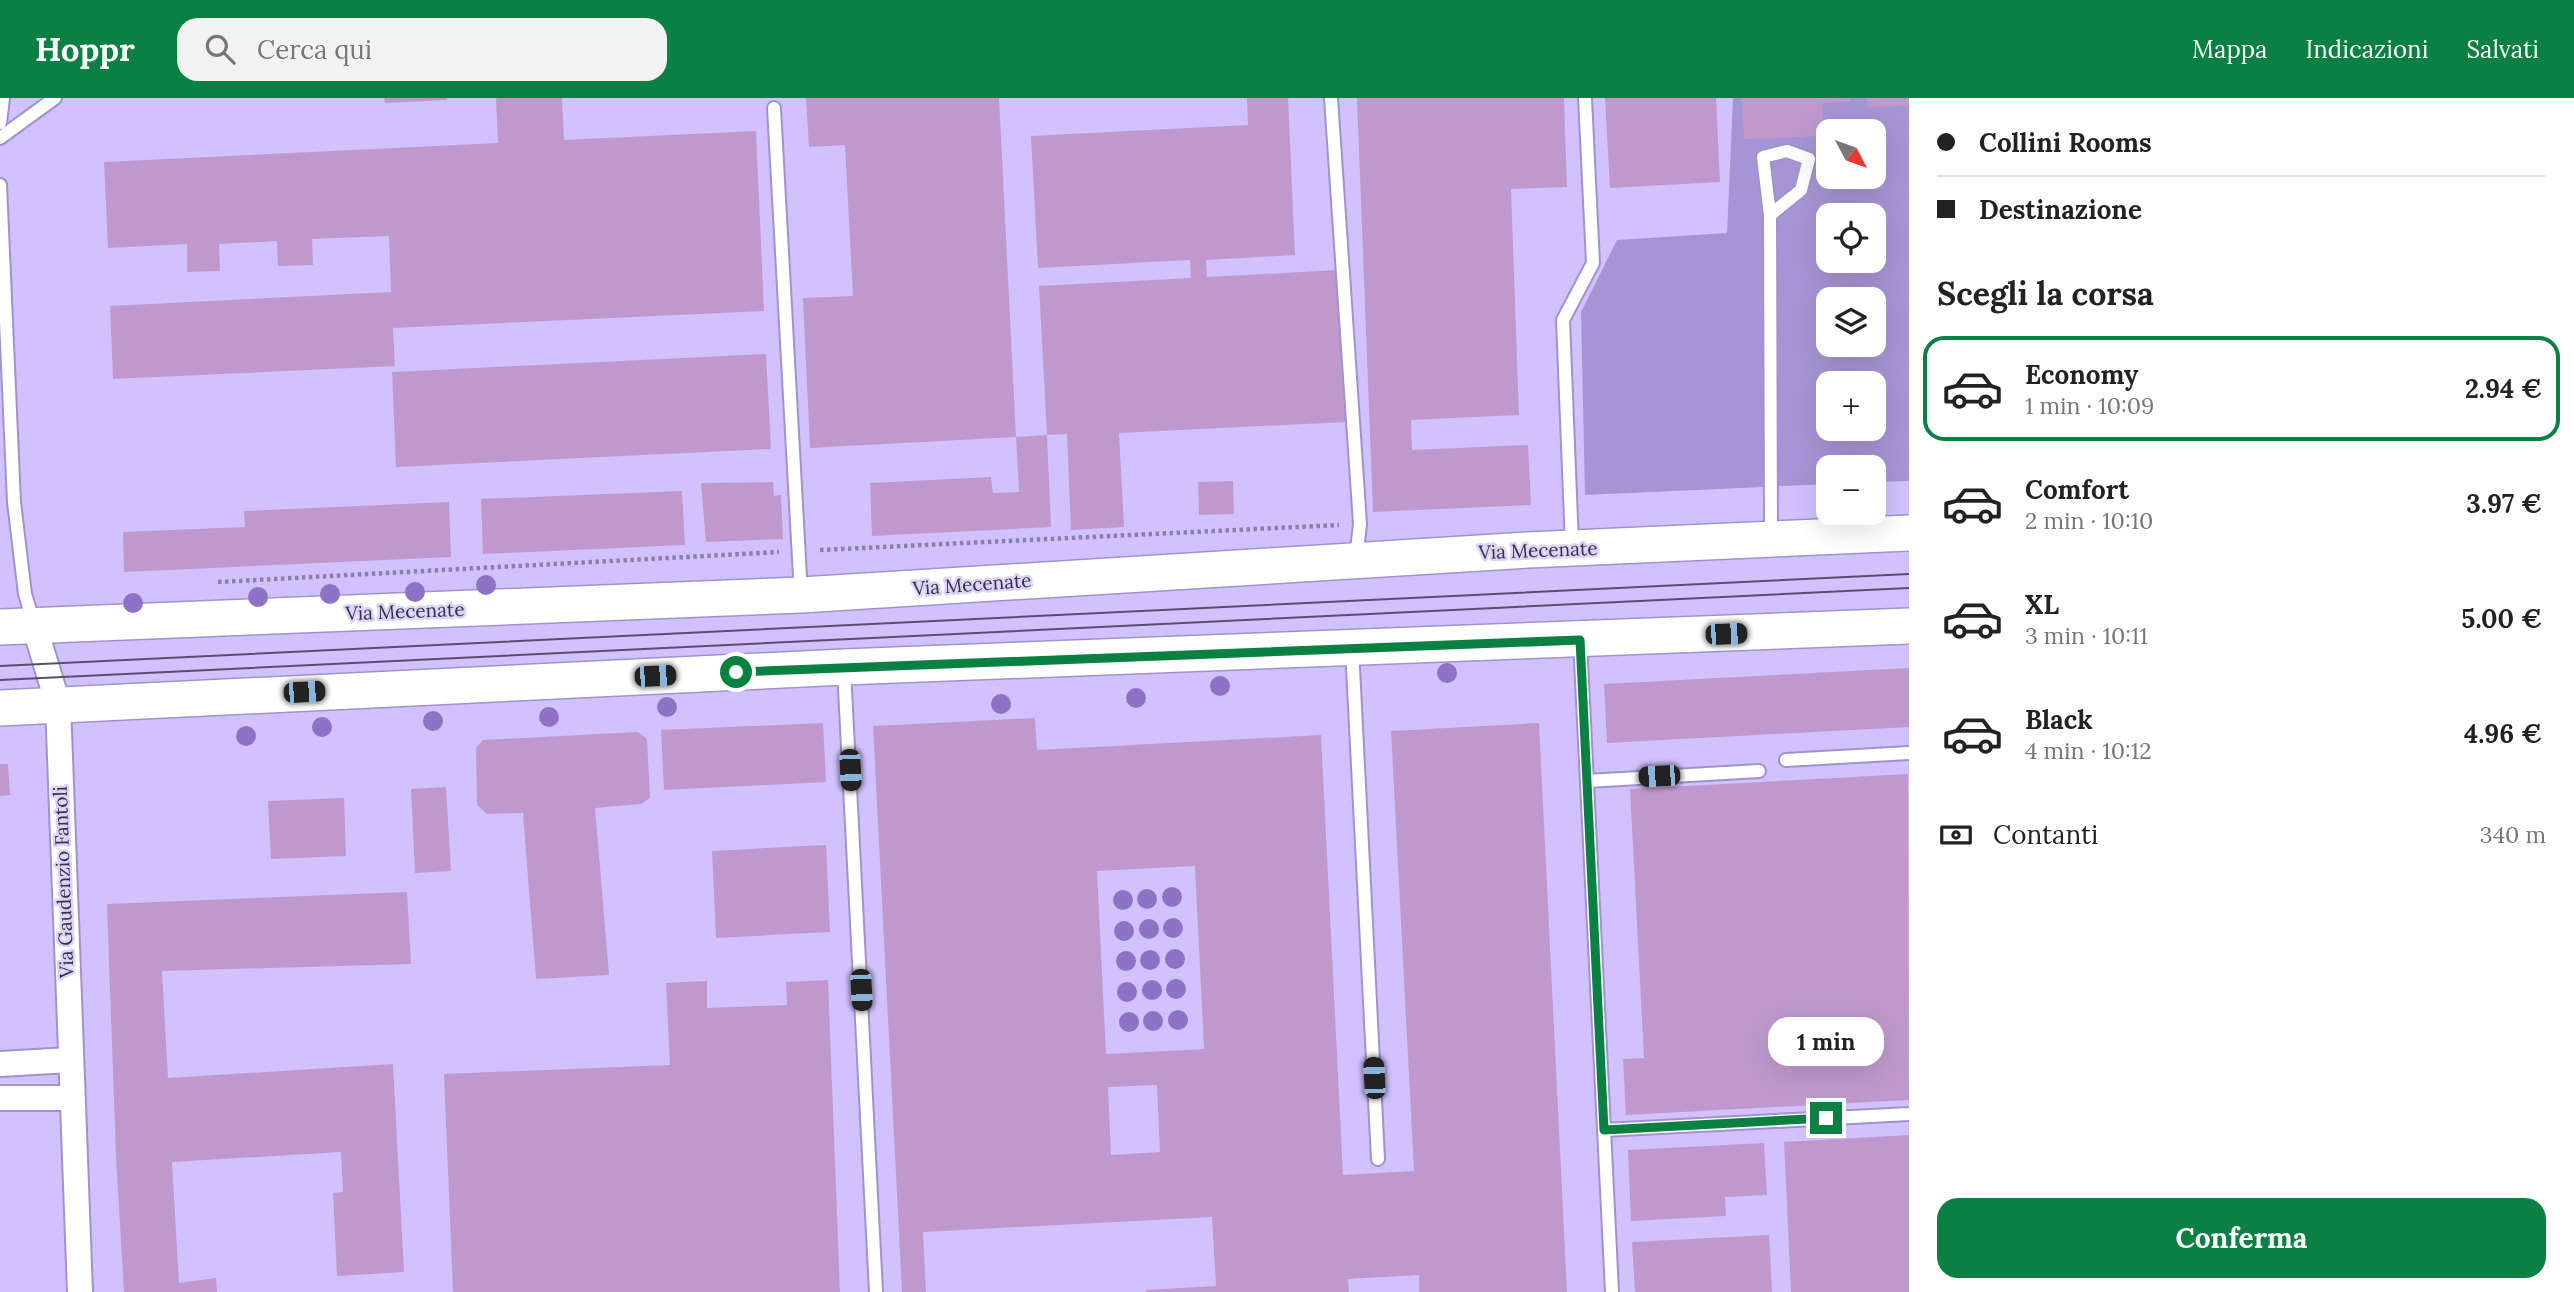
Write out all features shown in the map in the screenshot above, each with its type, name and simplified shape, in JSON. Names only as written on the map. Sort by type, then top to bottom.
[{"type":"main road","name":"Via Mecenate","points":[[0,627],[801,595],[1356,559],[1909,533]]},
{"type":"main road","points":[[0,708],[844,667],[1909,626]]},
{"type":"street","points":[[34,625],[58,704]]},
{"type":"street","name":"Via Gaudenzio Fantoli","points":[[58,704],[80,1292]]},
{"type":"street","points":[[0,1064],[71,1060]]},
{"type":"street","points":[[0,1098],[72,1098]]},
{"type":"lane","points":[[0,123],[3,98]]},
{"type":"lane","points":[[0,138],[55,98]]},
{"type":"lane","points":[[1331,98],[1360,524],[1356,559]]},
{"type":"lane","points":[[1572,549],[1563,320],[1593,262],[1585,98]]},
{"type":"lane","points":[[774,108],[801,595]]},
{"type":"lane","points":[[1770,215],[1801,190],[1809,159],[1787,151],[1763,157],[1770,215],[1770,540]]},
{"type":"lane","points":[[0,185],[14,502],[25,594],[34,625]]},
{"type":"lane","points":[[1580,640],[1612,1292]]},
{"type":"lane","points":[[1352,648],[1378,1159]]},
{"type":"lane","points":[[844,667],[876,1292]]},
{"type":"lane","points":[[1786,760],[1909,753]]},
{"type":"lane","points":[[1587,780],[1759,771]]},
{"type":"lane","points":[[1604,1130],[1909,1114]]},
{"type":"path","points":[[807,551],[1347,524]]},
{"type":"path","points":[[209,583],[787,552]]},
{"type":"shaded area","points":[[1733,98],[1909,98],[1909,481],[1886,482],[1886,455],[1816,455],[1816,485],[1585,495],[1581,312],[1617,240],[1727,233]]},
{"type":"building","points":[[384,98],[447,98],[447,100],[385,103]]},
{"type":"building","points":[[496,98],[562,98],[564,140],[756,131],[764,311],[393,328],[395,366],[113,379],[110,306],[391,292],[389,236],[312,239],[313,265],[278,266],[277,241],[219,244],[220,271],[187,272],[187,244],[108,248],[104,162],[498,143]]},
{"type":"building","points":[[806,98],[999,98],[1016,437],[810,448],[803,298],[853,296],[845,145],[809,147]]},
{"type":"building","points":[[1247,98],[1288,98],[1295,255],[1206,260],[1207,277],[1338,270],[1346,422],[1119,433],[1124,527],[1071,530],[1067,434],[1047,435],[1039,286],[1191,278],[1190,260],[1038,268],[1031,136],[1248,125]]},
{"type":"building","points":[[1357,98],[1564,98],[1567,187],[1511,189],[1519,415],[1411,420],[1412,450],[1528,445],[1531,505],[1373,512]]},
{"type":"building","points":[[1605,98],[1716,98],[1720,182],[1610,188]]},
{"type":"building","points":[[1742,98],[1850,98],[1850,102],[1822,103],[1822,119],[1816,119],[1816,136],[1744,139]]},
{"type":"building","points":[[1867,98],[1909,98],[1909,105],[1868,108]]},
{"type":"building","points":[[766,354],[771,449],[396,467],[392,372]]},
{"type":"building","points":[[1047,435],[1051,527],[872,536],[870,483],[991,477],[993,493],[1019,492],[1016,437]]},
{"type":"building","points":[[1233,481],[1234,514],[1199,515],[1198,482]]},
{"type":"building","points":[[773,482],[774,496],[781,495],[783,539],[706,542],[701,483]]},
{"type":"building","points":[[682,491],[685,545],[483,554],[481,499]]},
{"type":"building","points":[[449,502],[451,557],[124,572],[123,532],[245,527],[244,511]]},
{"type":"building","points":[[1909,668],[1909,727],[1607,743],[1604,684]]},
{"type":"building","points":[[1035,718],[1037,750],[1321,735],[1343,1175],[1414,1171],[1391,731],[1539,723],[1567,1292],[1419,1292],[1419,1275],[1348,1279],[1349,1292],[1146,1292],[1216,1286],[1212,1217],[923,1232],[926,1292],[902,1292],[873,726]],"holes":[[[1195,866],[1204,1049],[1106,1054],[1097,871]],[[1157,1085],[1160,1152],[1111,1155],[1108,1087]]]},
{"type":"building","points":[[823,723],[826,782],[664,790],[661,730]]},
{"type":"building","points":[[638,732],[647,739],[650,798],[641,804],[595,808],[609,975],[536,979],[523,813],[487,814],[477,805],[476,748],[483,740]]},
{"type":"building","points":[[0,764],[8,764],[10,795],[0,796]]},
{"type":"building","points":[[1908,774],[1909,1100],[1626,1115],[1623,1059],[1644,1058],[1630,789]]},
{"type":"building","points":[[446,787],[451,871],[415,873],[411,789]]},
{"type":"building","points":[[344,798],[346,856],[271,859],[268,801]]},
{"type":"building","points":[[826,845],[830,932],[716,938],[712,851]]},
{"type":"building","points":[[407,892],[411,964],[162,971],[168,1078],[393,1064],[404,1272],[337,1276],[333,1193],[343,1192],[341,1152],[172,1162],[179,1283],[216,1278],[217,1292],[124,1292],[107,904]]},
{"type":"building","points":[[828,980],[840,1292],[453,1292],[444,1074],[670,1065],[666,983],[707,981],[707,1008],[787,1005],[786,982]]},
{"type":"building","points":[[1909,1135],[1909,1292],[1791,1292],[1784,1142]]},
{"type":"building","points":[[1764,1143],[1767,1195],[1725,1197],[1726,1216],[1631,1221],[1628,1150]]},
{"type":"building","points":[[1769,1235],[1772,1292],[1635,1292],[1632,1242]]},
{"type":"tram line","points":[[0,666],[1909,574]]},
{"type":"tram line","points":[[0,680],[1909,588]]},
{"type":"route","points":[[736,672],[1580,640],[1604,1130],[1826,1118]]}]
